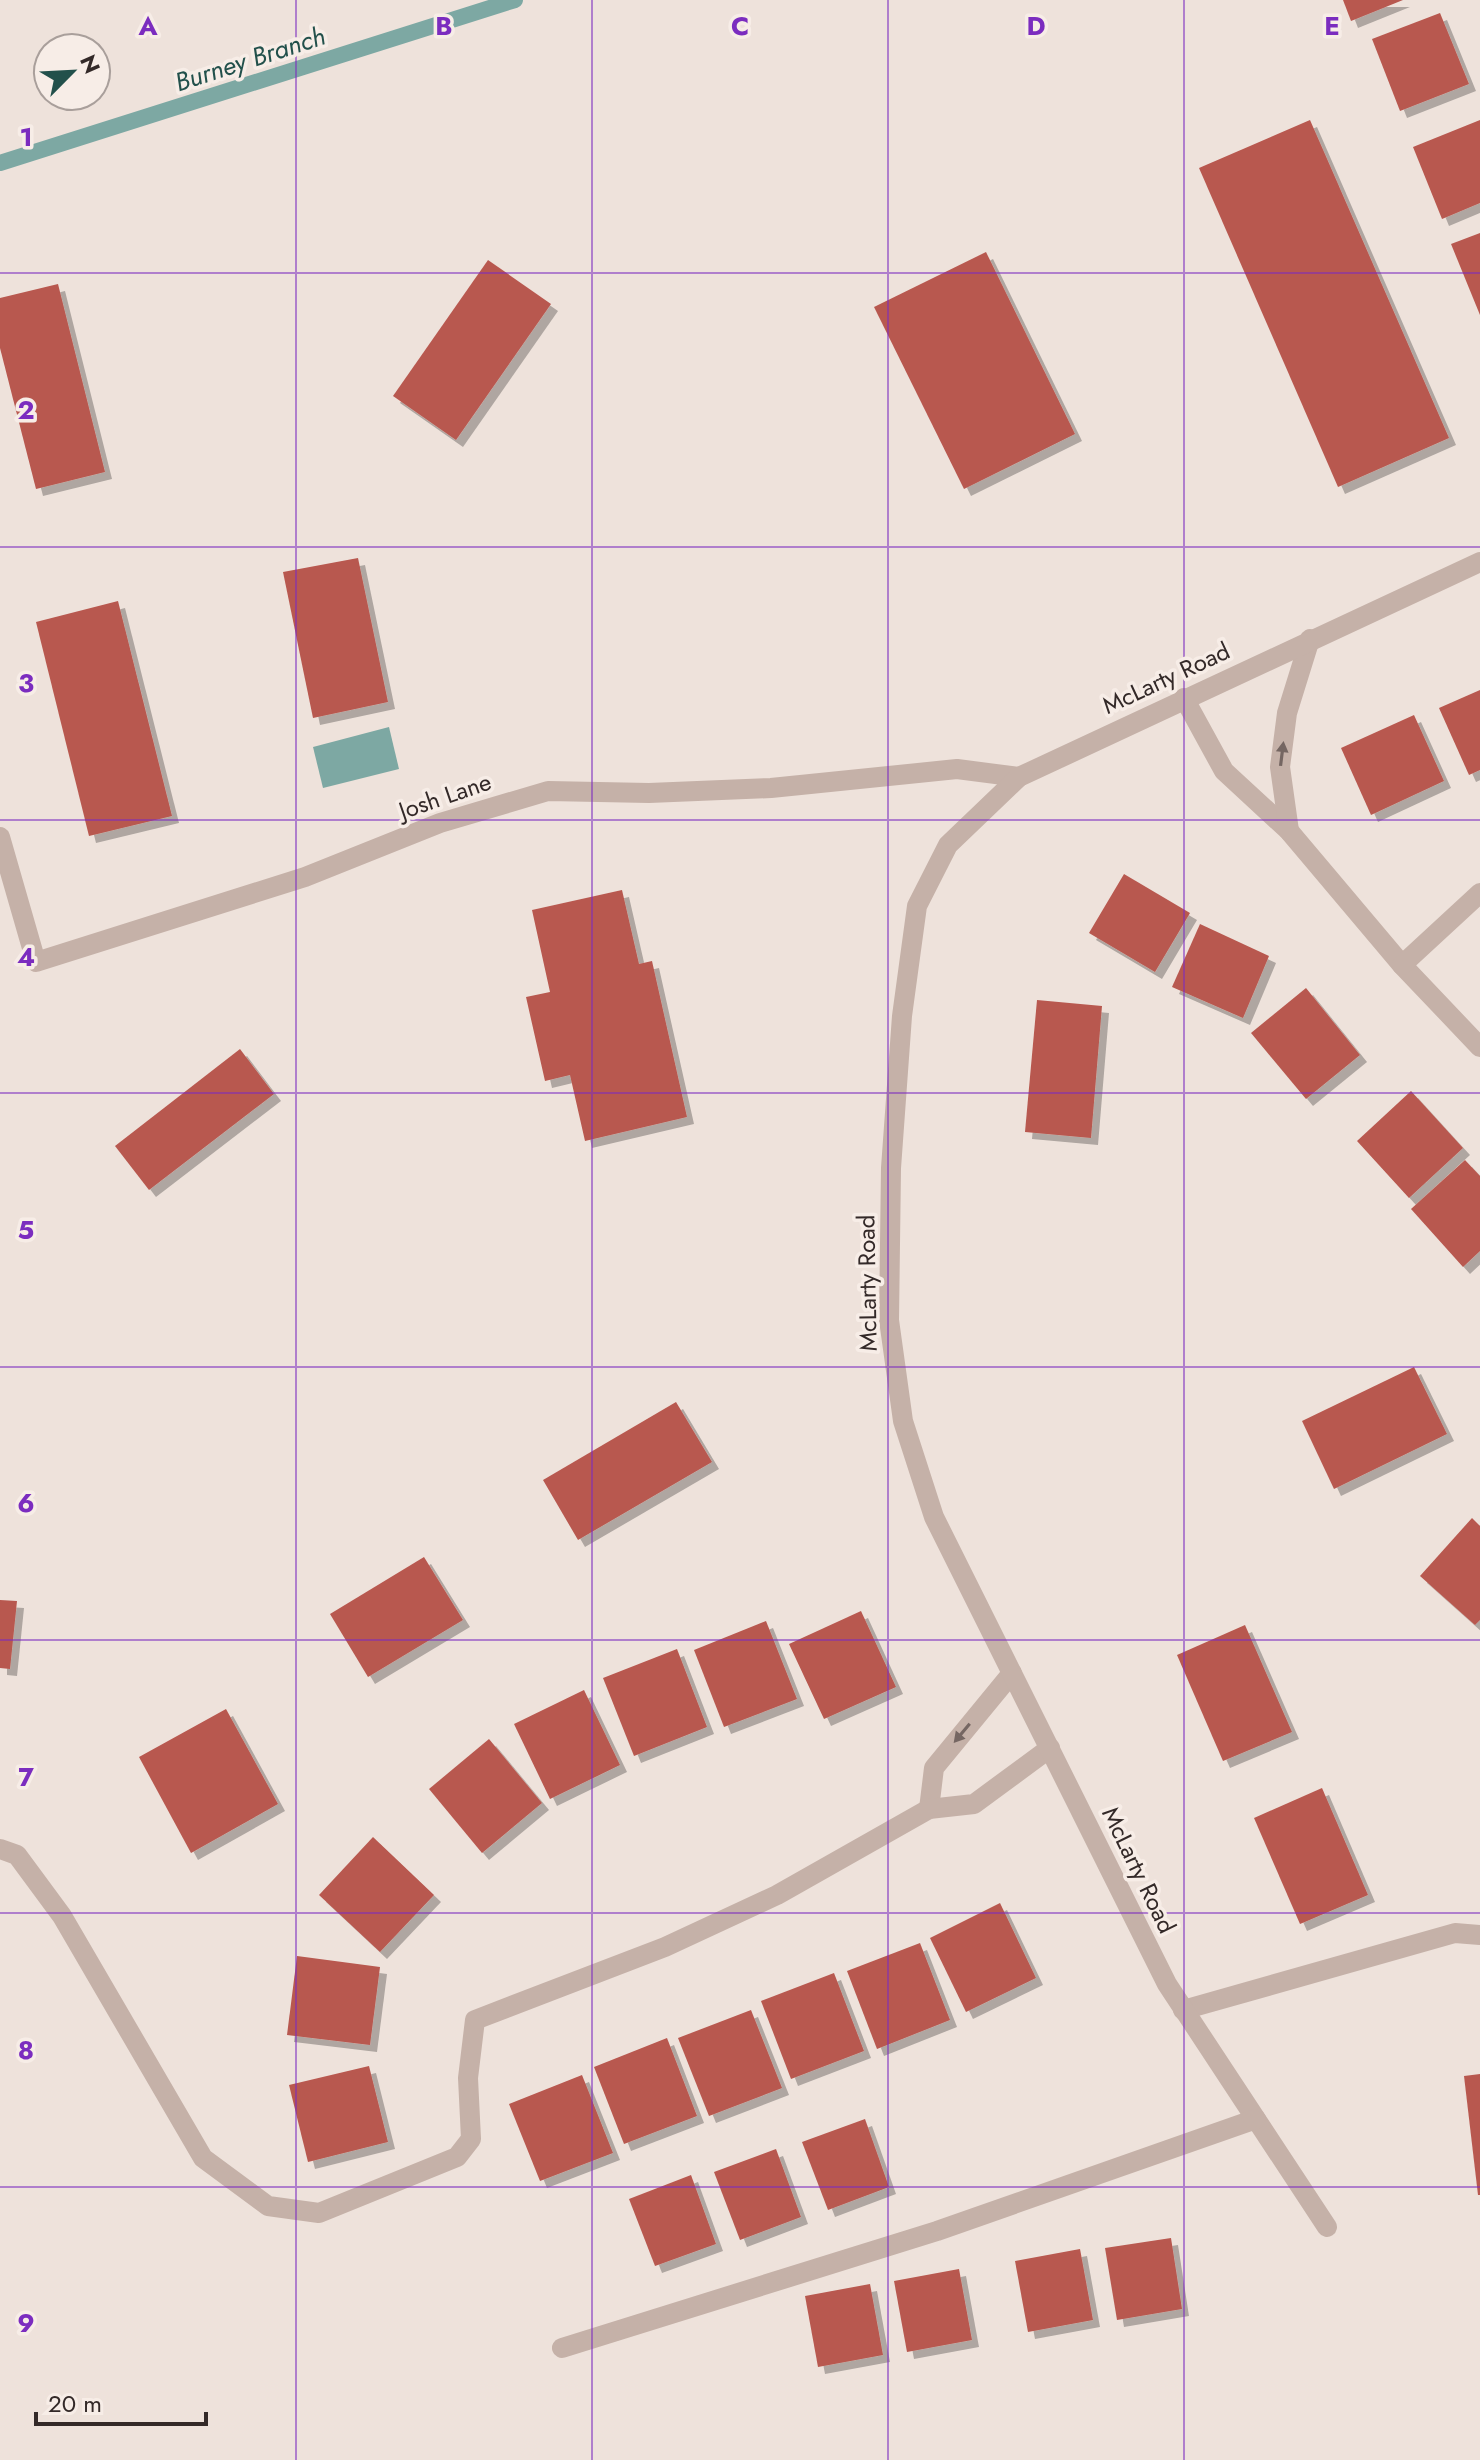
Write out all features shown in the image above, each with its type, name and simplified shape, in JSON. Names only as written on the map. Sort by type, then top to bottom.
[{"type":"street","name":"McLarty Road","points":[[1327,2227],[1167,1984],[934,1517],[903,1421],[889,1320],[894,1123],[902,1016],[917,906],[948,845],[1019,777],[1480,562]]},
{"type":"street","points":[[1289,831],[1280,767],[1287,713],[1310,639]]},
{"type":"street","points":[[1184,698],[1224,771],[1289,831],[1402,965],[1480,1047]]},
{"type":"street","name":"Josh Lane","points":[[0,837],[36,962],[305,877],[440,823],[548,791],[649,793],[771,788],[957,769],[1019,777]]},
{"type":"street","points":[[1402,965],[1480,893]]},
{"type":"street","points":[[929,1809],[934,1768],[1012,1673]]},
{"type":"street","points":[[0,1849],[17,1855],[62,1916],[203,2158],[268,2206],[319,2213],[457,2157],[471,2139],[468,2078],[475,2020],[665,1947],[777,1895],[929,1809],[974,1804],[1050,1748]]},
{"type":"street","points":[[1183,2010],[1455,1933],[1480,1935]]},
{"type":"street","points":[[562,2348],[937,2231],[1256,2119]]},
{"type":"water","points":[[389,727],[399,769],[323,788],[313,747]]},
{"type":"building","points":[[1343,0],[1403,0],[1351,21]]},
{"type":"building","points":[[1440,13],[1469,84],[1400,111],[1372,39]]},
{"type":"building","points":[[1310,120],[1449,438],[1338,487],[1199,168]]},
{"type":"building","points":[[1480,120],[1480,203],[1442,219],[1413,147]]},
{"type":"building","points":[[1480,233],[1480,315],[1451,244]]},
{"type":"building","points":[[986,252],[1075,434],[964,489],[874,307]]},
{"type":"building","points":[[488,260],[551,304],[456,440],[393,396]]},
{"type":"building","points":[[58,284],[105,472],[36,489],[0,348],[0,298]]},
{"type":"building","points":[[358,558],[388,702],[313,718],[283,572]]},
{"type":"building","points":[[118,601],[172,816],[89,836],[36,622]]},
{"type":"building","points":[[1480,690],[1480,770],[1469,775],[1439,708]]},
{"type":"building","points":[[1414,715],[1444,781],[1371,815],[1341,748]]},
{"type":"building","points":[[1124,874],[1190,913],[1155,972],[1089,933]]},
{"type":"building","points":[[622,890],[639,964],[652,961],[687,1117],[585,1141],[570,1075],[545,1081],[526,997],[550,992],[532,910]]},
{"type":"building","points":[[1200,924],[1269,956],[1243,1018],[1172,987]]},
{"type":"building","points":[[1306,988],[1360,1055],[1306,1099],[1251,1033]]},
{"type":"building","points":[[1037,1000],[1102,1006],[1091,1138],[1025,1132]]},
{"type":"building","points":[[240,1049],[274,1094],[149,1190],[115,1146]]},
{"type":"building","points":[[1411,1091],[1463,1148],[1409,1198],[1357,1141]]},
{"type":"building","points":[[1465,1160],[1480,1176],[1480,1251],[1463,1267],[1411,1209]]},
{"type":"building","points":[[1414,1367],[1447,1434],[1334,1489],[1302,1421]]},
{"type":"building","points":[[676,1402],[712,1462],[578,1540],[543,1480]]},
{"type":"building","points":[[1472,1518],[1480,1526],[1480,1620],[1475,1625],[1420,1576]]},
{"type":"building","points":[[424,1557],[463,1620],[368,1677],[330,1614]]},
{"type":"building","points":[[0,1600],[17,1601],[10,1669],[0,1668]]},
{"type":"building","points":[[861,1611],[896,1687],[824,1719],[789,1644]]},
{"type":"building","points":[[766,1621],[797,1699],[724,1727],[694,1650]]},
{"type":"building","points":[[1245,1625],[1292,1732],[1223,1761],[1177,1655]]},
{"type":"building","points":[[677,1649],[707,1727],[634,1756],[603,1678]]},
{"type":"building","points":[[584,1690],[620,1765],[550,1799],[514,1724]]},
{"type":"building","points":[[226,1709],[278,1804],[191,1853],[139,1757]]},
{"type":"building","points":[[489,1739],[542,1803],[482,1853],[429,1789]]},
{"type":"building","points":[[1322,1788],[1368,1895],[1300,1924],[1254,1818]]},
{"type":"building","points":[[373,1837],[434,1895],[380,1952],[319,1895]]},
{"type":"building","points":[[1000,1903],[1036,1978],[966,2012],[930,1938]]},
{"type":"building","points":[[920,1943],[950,2020],[877,2049],[847,1971]]},
{"type":"building","points":[[297,1956],[380,1967],[370,2045],[287,2035]]},
{"type":"building","points":[[834,1973],[864,2051],[791,2079],[761,2001]]},
{"type":"building","points":[[751,2010],[782,2088],[709,2116],[678,2038]]},
{"type":"building","points":[[667,2038],[697,2116],[624,2144],[594,2067]]},
{"type":"building","points":[[369,2066],[388,2142],[308,2162],[289,2085]]},
{"type":"building","points":[[1480,2074],[1480,2195],[1478,2195],[1464,2076]]},
{"type":"building","points":[[582,2075],[613,2153],[540,2181],[509,2104]]},
{"type":"building","points":[[865,2119],[889,2187],[828,2210],[802,2142]]},
{"type":"building","points":[[776,2149],[801,2217],[740,2240],[714,2172]]},
{"type":"building","points":[[691,2175],[716,2244],[655,2266],[629,2199]]},
{"type":"building","points":[[1171,2238],[1182,2309],[1117,2320],[1105,2248]]},
{"type":"building","points":[[1080,2249],[1093,2320],[1028,2332],[1015,2261]]},
{"type":"building","points":[[959,2269],[972,2340],[907,2352],[894,2281]]},
{"type":"building","points":[[870,2284],[883,2355],[818,2367],[805,2296]]},
{"type":"waterway","name":"Burney Branch","points":[[0,163],[515,0]]}]
